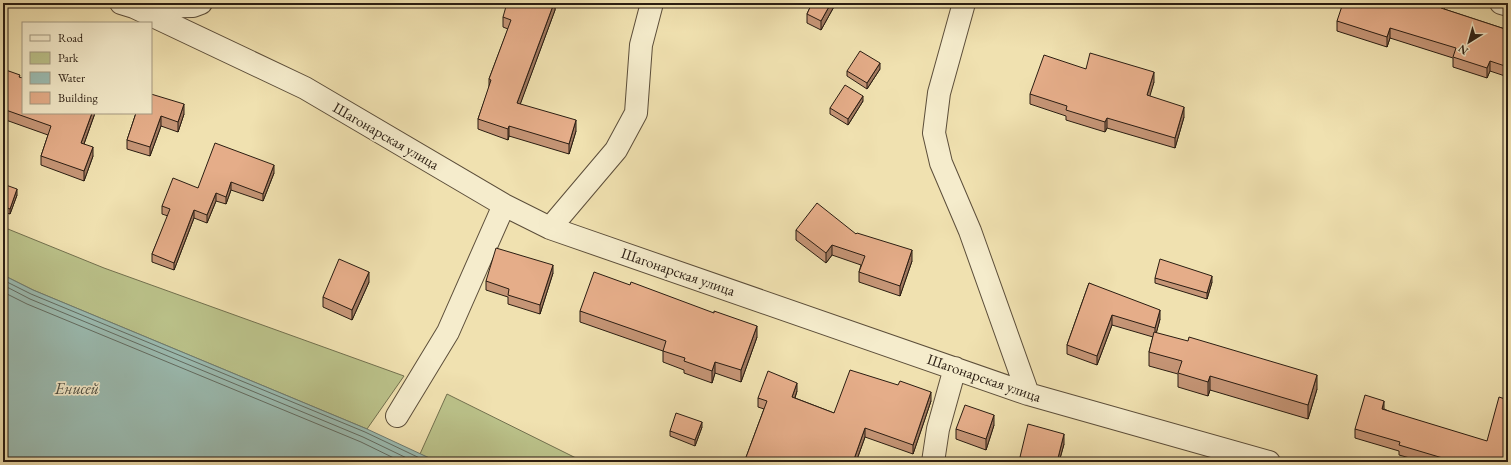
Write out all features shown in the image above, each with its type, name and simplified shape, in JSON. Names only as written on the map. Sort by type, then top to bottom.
[{"type":"street","points":[[127,5],[193,6],[201,3]]},
{"type":"street","points":[[550,228],[616,150],[636,113],[641,45],[652,3]]},
{"type":"street","points":[[964,3],[939,93],[934,134],[941,163],[970,231],[1028,394]]},
{"type":"street","points":[[1501,3],[1508,5]]},
{"type":"street","name":"Шагонарская улица","points":[[127,5],[305,88],[504,205],[550,228],[1028,394],[1268,462]]},
{"type":"street","points":[[397,416],[448,332],[504,205]]},
{"type":"street","points":[[933,462],[938,430],[955,368]]},
{"type":"green space","points":[[3,227],[104,268],[404,376],[367,429],[33,290],[3,275]]},
{"type":"green space","points":[[447,394],[584,462],[438,462],[420,454]]},
{"type":"water","name":"Енисей","points":[[3,275],[33,290],[367,429],[438,462],[3,462]]},
{"type":"building","points":[[507,3],[554,3],[517,103],[576,120],[569,144],[509,126],[508,129],[478,119],[491,80],[489,79],[511,20],[503,17]]},
{"type":"building","points":[[812,3],[831,3],[821,21],[807,14]]},
{"type":"building","points":[[1343,3],[1443,3],[1441,8],[1508,30],[1508,67],[1490,61],[1487,68],[1453,57],[1456,48],[1390,28],[1387,37],[1337,21]]},
{"type":"building","points":[[860,51],[880,63],[867,83],[847,71]]},
{"type":"building","points":[[1090,53],[1154,72],[1147,95],[1184,107],[1175,138],[1107,118],[1105,122],[1066,110],[1067,106],[1030,94],[1044,55],[1086,69]]},
{"type":"building","points":[[3,69],[20,75],[19,77],[22,78],[22,114],[92,114],[81,143],[93,147],[84,171],[41,156],[51,126],[3,109]]},
{"type":"building","points":[[845,85],[863,96],[848,119],[830,108]]},
{"type":"building","points":[[152,94],[184,104],[178,122],[161,116],[150,147],[127,140],[136,114],[152,114]]},
{"type":"building","points":[[215,143],[274,165],[263,194],[231,182],[226,197],[216,193],[207,215],[194,210],[174,263],[152,254],[170,209],[162,206],[173,178],[198,188]]},
{"type":"building","points":[[3,184],[17,189],[10,209],[3,206]]},
{"type":"building","points":[[817,203],[856,234],[857,233],[912,250],[900,286],[859,272],[865,256],[832,245],[826,253],[796,230]]},
{"type":"building","points":[[496,248],[553,265],[540,305],[508,295],[509,289],[486,281]]},
{"type":"building","points":[[339,259],[369,272],[352,310],[323,297]]},
{"type":"building","points":[[1160,259],[1212,276],[1207,293],[1155,278]]},
{"type":"building","points":[[594,272],[630,285],[631,282],[714,313],[714,311],[757,326],[741,370],[715,362],[712,371],[684,361],[685,358],[663,351],[666,341],[580,311]]},
{"type":"building","points":[[1089,283],[1160,310],[1155,328],[1112,315],[1097,356],[1067,345]]},
{"type":"building","points":[[1154,332],[1188,341],[1189,337],[1317,375],[1308,405],[1210,376],[1208,382],[1178,373],[1182,361],[1149,352]]},
{"type":"building","points":[[850,370],[898,385],[900,381],[931,392],[913,445],[865,428],[853,462],[749,462],[745,460],[767,401],[758,398],[768,371],[797,383],[792,397],[834,413]]},
{"type":"building","points":[[1365,395],[1384,401],[1382,409],[1487,441],[1499,397],[1508,400],[1508,462],[1456,462],[1399,445],[1400,442],[1355,429]]},
{"type":"building","points":[[965,405],[994,415],[986,439],[956,429]]},
{"type":"building","points":[[676,413],[702,422],[695,440],[670,431]]},
{"type":"building","points":[[1028,424],[1064,434],[1057,462],[1039,462],[1020,457]]}]
